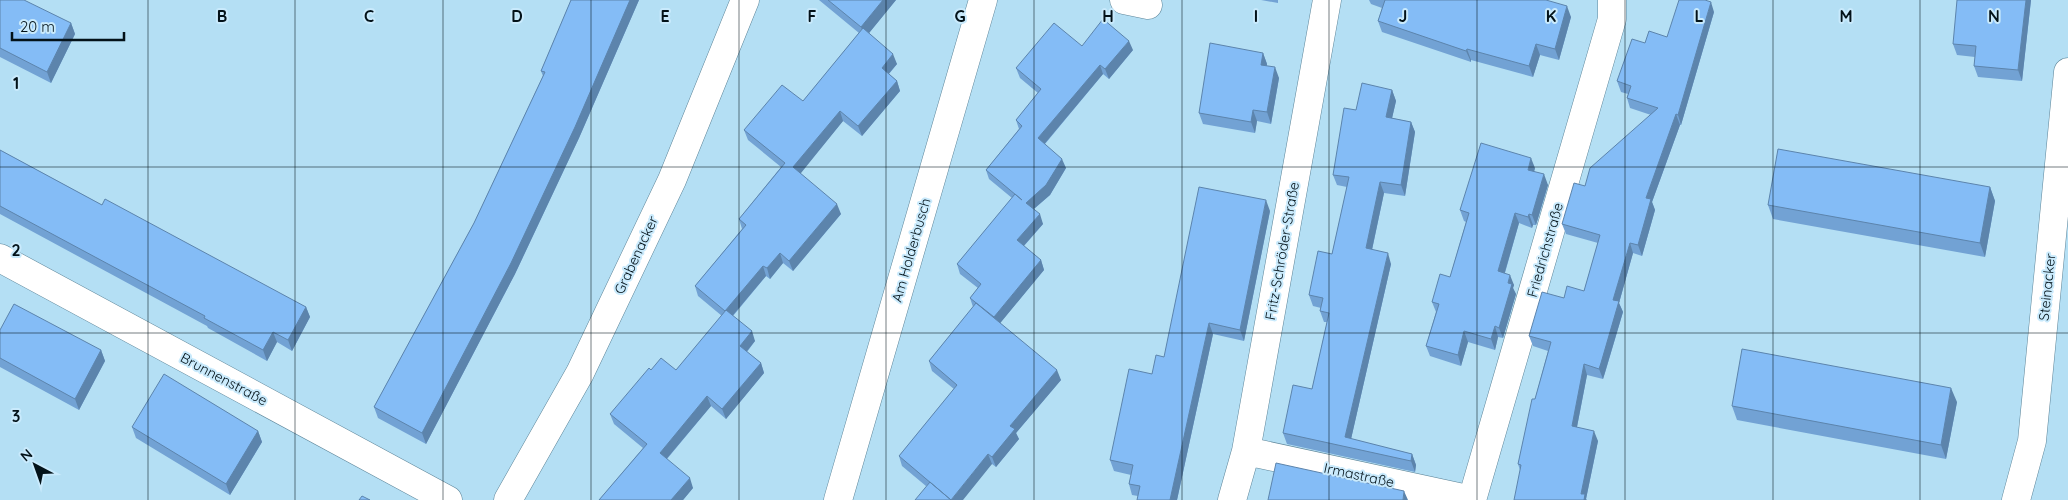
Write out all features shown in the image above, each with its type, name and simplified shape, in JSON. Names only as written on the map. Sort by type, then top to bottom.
[{"type":"street","name":"Grabenacker","points":[[508,500],[580,373],[668,189],[745,0]]},
{"type":"street","name":"Am Holderbusch","points":[[838,500],[983,0]]},
{"type":"street","name":"Fritz-Schröder-Straße","points":[[1232,500],[1246,451],[1327,0]]},
{"type":"street","name":"Friedrichstraße","points":[[1472,500],[1612,19],[1612,0]]},
{"type":"street","name":"Steinacker","points":[[2016,500],[2032,441],[2068,72]]},
{"type":"street","name":"Brunnenstraße","points":[[0,258],[448,500]]},
{"type":"street","name":"Irmastraße","points":[[1246,451],[1472,500]]},
{"type":"building","points":[[0,0],[24,0],[71,23],[47,72],[0,48]]},
{"type":"building","points":[[571,0],[630,0],[575,127],[511,263],[422,433],[374,407],[474,223],[545,72],[541,71]]},
{"type":"building","points":[[828,0],[883,0],[861,27]]},
{"type":"building","points":[[1385,0],[1546,0],[1567,6],[1555,49],[1536,44],[1529,66],[1467,49],[1466,51],[1378,21]]},
{"type":"building","points":[[1679,0],[1705,0],[1711,2],[1678,115],[1676,114],[1646,198],[1651,199],[1638,245],[1630,243],[1613,300],[1619,301],[1599,369],[1584,364],[1572,426],[1594,431],[1581,494],[1585,494],[1584,500],[1514,500],[1521,465],[1518,464],[1532,399],[1535,399],[1551,342],[1529,336],[1542,292],[1564,298],[1567,286],[1584,291],[1600,235],[1562,224],[1574,183],[1585,186],[1590,168],[1658,108],[1627,98],[1631,86],[1617,81],[1632,39],[1645,43],[1649,31],[1667,37]]},
{"type":"building","points":[[1957,0],[2026,0],[2018,70],[1974,66],[1976,46],[1953,44]]},
{"type":"building","points":[[1103,19],[1129,41],[1105,69],[1100,65],[1038,138],[1062,159],[1046,185],[1026,203],[1040,214],[1017,240],[1041,260],[994,317],[970,298],[981,284],[957,264],[1015,194],[986,170],[1022,126],[1016,120],[1041,89],[1016,68],[1054,23],[1082,46]]},
{"type":"building","points":[[863,28],[893,54],[882,68],[897,81],[858,126],[840,111],[793,167],[837,204],[789,261],[780,253],[767,268],[763,266],[725,311],[695,286],[746,225],[739,219],[785,163],[744,130],[782,85],[803,101]]},
{"type":"building","points":[[1210,43],[1263,53],[1261,65],[1275,67],[1267,112],[1253,110],[1251,122],[1199,113]]},
{"type":"building","points":[[1362,83],[1392,90],[1386,117],[1411,122],[1401,185],[1380,182],[1366,248],[1388,253],[1345,437],[1412,454],[1411,461],[1283,433],[1293,385],[1312,389],[1329,313],[1320,311],[1323,298],[1309,295],[1318,251],[1332,254],[1349,177],[1333,175],[1344,108],[1356,110]]},
{"type":"building","points":[[1481,143],[1531,158],[1528,170],[1544,174],[1532,215],[1529,214],[1528,217],[1515,213],[1498,271],[1510,275],[1508,283],[1512,284],[1499,328],[1495,326],[1491,339],[1464,331],[1458,355],[1426,346],[1439,304],[1432,302],[1440,274],[1450,277],[1469,213],[1460,210]]},
{"type":"building","points":[[1778,149],[1990,187],[1980,243],[1768,205]]},
{"type":"building","points":[[0,150],[102,205],[105,199],[306,307],[288,340],[273,332],[263,350],[204,318],[205,316],[0,206]]},
{"type":"building","points":[[1199,187],[1266,200],[1240,330],[1209,323],[1170,500],[1137,500],[1140,486],[1129,484],[1133,465],[1110,460],[1129,369],[1152,374],[1156,355],[1164,357]]},
{"type":"building","points":[[976,303],[1057,370],[1010,426],[1015,429],[992,457],[988,454],[951,500],[899,456],[957,385],[929,361]]},
{"type":"building","points":[[14,304],[101,350],[75,399],[0,358],[0,330]]},
{"type":"building","points":[[726,310],[752,331],[740,346],[761,363],[722,409],[707,396],[660,453],[690,478],[671,500],[599,500],[647,444],[610,414],[649,368],[651,370],[661,358],[676,370]]},
{"type":"building","points":[[1742,349],[1951,388],[1941,445],[1732,406]]},
{"type":"building","points":[[164,374],[258,431],[226,484],[132,427]]},
{"type":"building","points":[[1276,463],[1404,491],[1403,500],[1268,500]]},
{"type":"building","points":[[930,482],[951,500],[915,500]]},
{"type":"building","points":[[362,496],[370,500],[359,500]]}]
